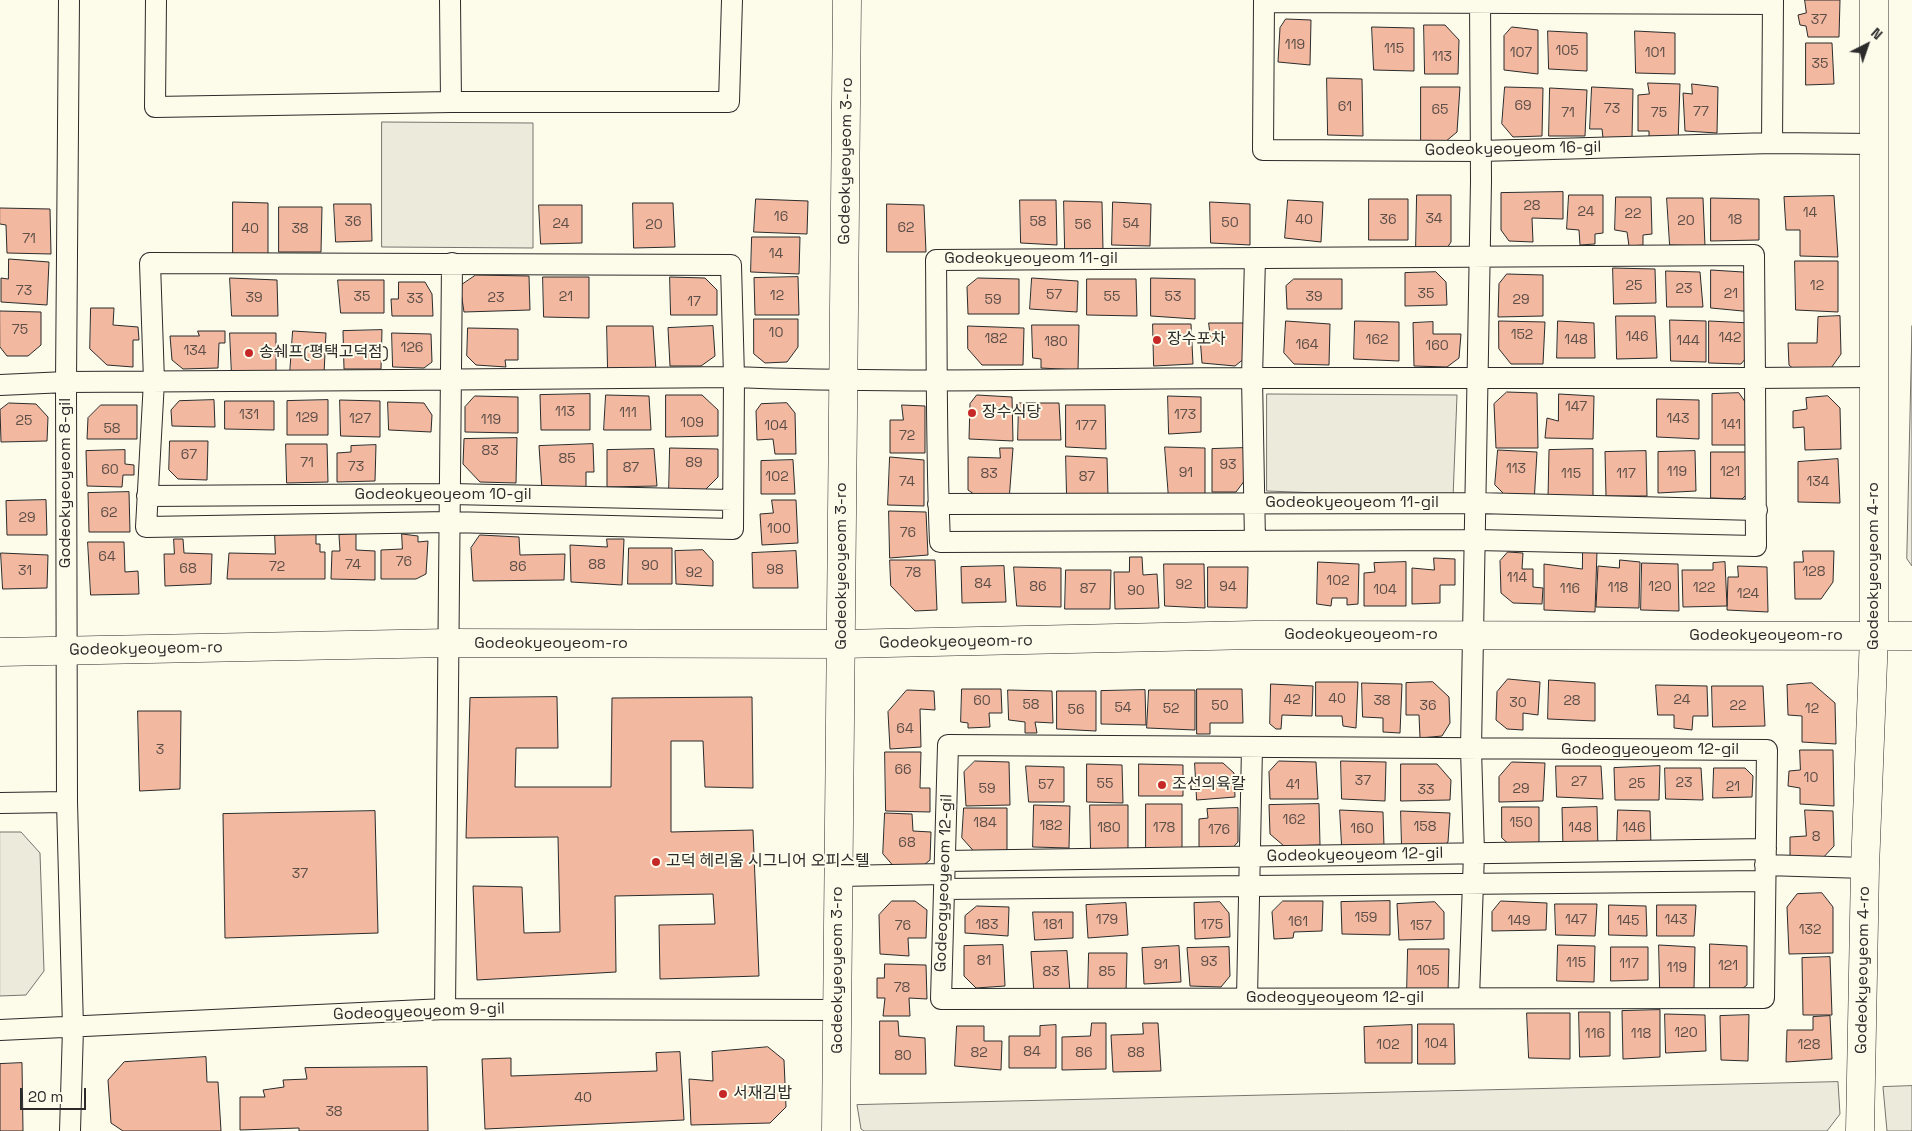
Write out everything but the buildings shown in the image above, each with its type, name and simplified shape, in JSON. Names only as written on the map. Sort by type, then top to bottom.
[{"type":"street","points":[[69,0],[66,382],[734,377],[843,382],[1252,378],[1477,380],[1875,377]]},
{"type":"street","points":[[156,0],[155,107],[451,102],[729,102],[732,0]]},
{"type":"street","points":[[450,0],[451,102]]},
{"type":"street","name":"Godeokyeoyeom 3-ro","points":[[836,1131],[847,0]]},
{"type":"street","name":"Godeokyeoyeom 4-ro","points":[[1860,1131],[1874,636],[1874,0]]},
{"type":"street","name":"Godeokyeoyeom 16-gil","points":[[1264,1],[1480,2],[1773,2],[1772,143],[1480,151],[1263,150],[1264,1]]},
{"type":"street","points":[[1469,998],[1471,884],[1474,853],[1471,749],[1476,540],[1480,2]]},
{"type":"street","points":[[1772,143],[1875,144]]},
{"type":"street","name":"Godeokyeoyeom 11-gil","points":[[1754,256],[1757,510],[1476,503],[938,504],[936,260],[1479,257],[1754,256]]},
{"type":"street","points":[[1255,258],[1252,378],[1255,542]]},
{"type":"street","points":[[150,263],[731,265],[734,377],[733,529],[450,522],[146,527],[154,382],[150,263]]},
{"type":"street","points":[[445,1009],[452,263]]},
{"type":"street","name":"Godeokyeoyeom 8-gil","points":[[0,385],[66,382],[66,650]]},
{"type":"street","name":"Godeokyeoyeom 10-gil","points":[[147,496],[450,494],[732,500]]},
{"type":"street","points":[[938,504],[940,542],[1476,540],[1756,546],[1757,510]]},
{"type":"street","name":"Godeokyeoyeom-ro","points":[[0,652],[448,644],[842,644],[1255,635],[1912,636]]},
{"type":"street","points":[[66,650],[67,802],[73,1028],[70,1131]]},
{"type":"street","name":"Godeogyeoyeom 12-gil","points":[[948,745],[1471,749],[1767,750],[1764,998],[941,999],[948,745]]},
{"type":"street","points":[[1248,998],[1252,856],[1252,747]]},
{"type":"street","points":[[0,803],[67,802]]},
{"type":"street","name":"Godeokyeoyeom 12-gil","points":[[944,874],[1252,856],[1474,853],[1765,865]]},
{"type":"street","points":[[839,876],[944,874],[1250,886],[1471,884],[1765,865],[1866,868]]},
{"type":"street","name":"Godeogyeoyeom 9-gil","points":[[0,1030],[445,1009],[838,1010]]},
{"type":"shaded area","points":[[382,122],[533,123],[533,248],[382,247]]},
{"type":"shaded area","points":[[1912,326],[1912,566],[1907,559]]},
{"type":"shaded area","points":[[1267,394],[1457,395],[1453,498],[1267,491]]},
{"type":"shaded area","points":[[0,832],[21,832],[40,853],[44,971],[26,995],[0,996]]},
{"type":"shaded area","points":[[1838,1082],[1840,1114],[1827,1131],[864,1131],[861,1129],[857,1105]]},
{"type":"shaded area","points":[[1912,1086],[1912,1131],[1887,1131],[1883,1087]]},
{"type":"place","name":"장수포차","points":[[1157,340]]},
{"type":"place","name":"송쉐프(평택고덕점)","points":[[249,353]]},
{"type":"place","name":"장수식당","points":[[972,413]]},
{"type":"place","name":"조선의육칼","points":[[1162,785]]},
{"type":"place","name":"고덕 헤리움 시그니어 오피스텔","points":[[656,862]]},
{"type":"place","name":"서재김밥","points":[[723,1094]]}]
